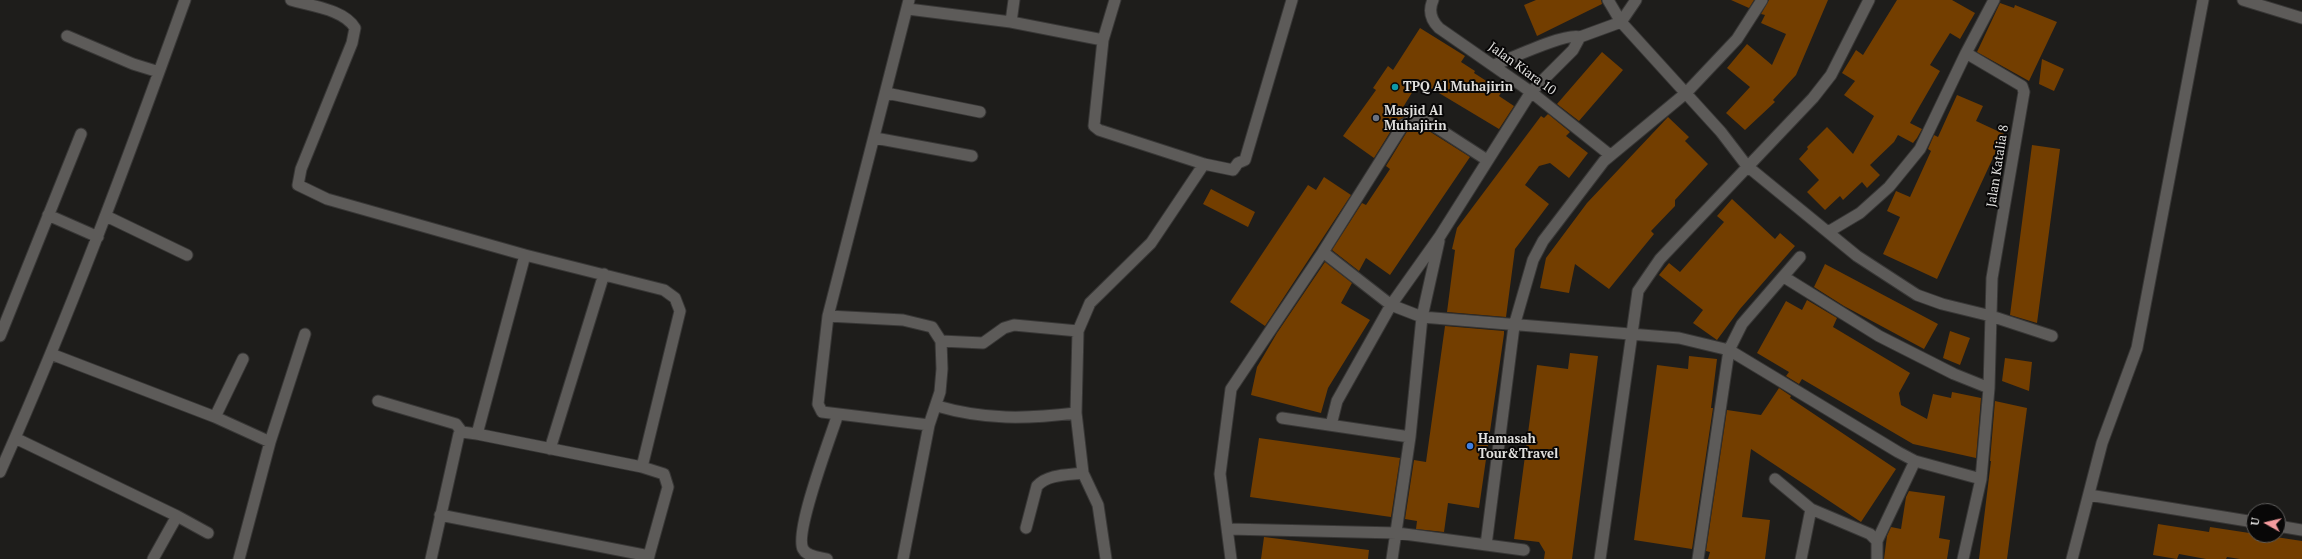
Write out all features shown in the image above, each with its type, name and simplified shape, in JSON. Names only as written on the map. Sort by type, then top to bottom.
[{"type":"street","points":[[0,472],[51,354],[98,237],[184,0]]},
{"type":"street","points":[[291,0],[339,14],[347,18],[355,28],[352,43],[301,169],[298,185],[327,199],[525,255],[664,290],[675,298],[680,311],[642,467]]},
{"type":"street","points":[[1011,22],[1014,0]]},
{"type":"street","points":[[1115,0],[1103,40],[1094,126],[1099,130],[1204,164],[1233,170],[1238,163],[1245,160],[1292,0]]},
{"type":"street","name":"Jalan Kiara 10","points":[[1433,0],[1430,6],[1431,20],[1439,28],[1531,92],[1610,155]]},
{"type":"street","points":[[1608,0],[1621,22],[1721,132],[1747,166],[1857,256],[1917,295],[1942,304],[1991,316],[2052,336]]},
{"type":"street","points":[[1494,65],[1563,38],[1576,36],[1580,37],[1621,22],[1636,0]]},
{"type":"street","points":[[1486,545],[1514,326],[1533,260],[1543,241],[1610,155],[1686,93],[1738,38],[1762,0]]},
{"type":"street","points":[[1600,559],[1638,291],[1660,259],[1813,98],[1831,75],[1868,0]]},
{"type":"street","points":[[1828,232],[1860,213],[1889,187],[1920,149],[1966,53],[1994,0]]},
{"type":"street","points":[[2072,559],[2113,406],[2137,348],[2203,0]]},
{"type":"street","points":[[2244,0],[2302,18]]},
{"type":"street","points":[[929,425],[822,412],[818,404],[828,316],[909,4],[1103,40]]},
{"type":"street","points":[[67,36],[133,64],[159,72]]},
{"type":"street","points":[[1331,425],[1337,401],[1391,305],[1440,236],[1531,92],[1573,50],[1580,37]]},
{"type":"street","name":"Jalan Katalia 8","points":[[1963,559],[1981,479],[1989,388],[1992,278],[2024,92],[2022,86],[1966,53]]},
{"type":"street","points":[[886,93],[980,112]]},
{"type":"street","points":[[1231,559],[1220,474],[1231,389],[1323,252],[1403,125],[1407,122],[1422,118],[1487,160]]},
{"type":"street","points":[[0,336],[81,134]]},
{"type":"street","points":[[875,138],[972,156]]},
{"type":"street","points":[[1106,559],[1098,505],[1083,473],[1076,413],[1078,331],[1090,303],[1151,243],[1204,164]]},
{"type":"street","points":[[48,215],[98,237]]},
{"type":"street","points":[[106,216],[187,255]]},
{"type":"street","points":[[1392,559],[1410,437],[1422,317],[1440,236]]},
{"type":"street","points":[[1323,252],[1391,305],[1422,317],[1514,326],[1631,333],[1679,338],[1729,350],[1915,461],[1981,479]]},
{"type":"street","points":[[477,434],[525,255]]},
{"type":"street","points":[[1698,559],[1729,350],[1742,324],[1800,257]]},
{"type":"street","points":[[550,449],[604,274]]},
{"type":"street","points":[[1784,277],[1878,336],[1954,374],[1989,388]]},
{"type":"street","points":[[828,316],[903,320],[932,327],[941,341],[942,369],[937,406],[929,425],[903,559]]},
{"type":"street","points":[[941,341],[983,343],[1004,328],[1014,325],[1078,331]]},
{"type":"street","points":[[239,559],[270,442],[305,334]]},
{"type":"street","points":[[51,354],[216,418],[270,442]]},
{"type":"street","points":[[216,418],[243,359]]},
{"type":"street","points":[[378,401],[456,424],[462,432],[642,467],[664,474],[668,487],[648,558],[440,516]]},
{"type":"street","points":[[937,406],[968,415],[1003,418],[1038,418],[1076,413]]},
{"type":"street","points":[[827,559],[806,553],[802,548],[801,539],[806,511],[838,414]]},
{"type":"street","points":[[1282,418],[1410,437]]},
{"type":"street","points":[[431,559],[459,434],[462,432]]},
{"type":"street","points":[[15,438],[177,516],[208,533]]},
{"type":"street","points":[[1877,559],[1877,541],[1915,461]]},
{"type":"street","points":[[1026,528],[1037,486],[1041,481],[1052,477],[1083,473]]},
{"type":"street","points":[[1775,479],[1810,508],[1870,534],[1877,541]]},
{"type":"street","points":[[2089,495],[2246,521]]},
{"type":"street","points":[[1800,559],[1810,508]]},
{"type":"street","points":[[153,559],[177,516]]},
{"type":"street","points":[[2286,527],[2302,530]]},
{"type":"street","points":[[1228,529],[1397,533],[1524,550]]},
{"type":"building","points":[[1536,0],[1601,0],[1602,4],[1537,36],[1524,5]]},
{"type":"building","points":[[1731,0],[1754,0],[1749,8]]},
{"type":"building","points":[[1769,0],[1828,0],[1796,75],[1773,100],[1775,102],[1745,130],[1726,113],[1750,87],[1727,68],[1747,44],[1772,65],[1786,34],[1761,23],[1765,15],[1761,14]]},
{"type":"building","points":[[1897,0],[1952,0],[1975,13],[1960,39],[1950,33],[1930,65],[1940,71],[1910,123],[1922,129],[1917,138],[1913,143],[1898,135],[1894,142],[1870,165],[1880,175],[1867,188],[1862,182],[1843,200],[1840,196],[1825,210],[1807,192],[1819,180],[1799,159],[1808,149],[1807,147],[1827,127],[1853,154],[1874,116],[1844,95],[1855,81],[1842,73],[1856,50],[1863,55]]},
{"type":"building","points":[[2000,3],[2014,8],[2015,5],[2057,22],[2029,81],[1977,52]]},
{"type":"building","points":[[1420,28],[1465,56],[1461,62],[1475,71],[1474,73],[1502,91],[1499,96],[1514,106],[1499,129],[1419,81],[1402,109],[1410,114],[1397,121],[1374,158],[1343,136],[1376,90],[1373,88],[1388,66],[1393,70]]},
{"type":"building","points":[[1602,52],[1623,70],[1579,121],[1557,104]]},
{"type":"building","points":[[2042,59],[2064,69],[2054,91],[2039,84]]},
{"type":"building","points":[[1957,95],[1983,106],[1976,121],[2004,134],[1937,279],[1883,254],[1900,217],[1887,211],[1896,191],[1910,197],[1931,151],[1928,149],[1934,135],[1938,137]]},
{"type":"building","points":[[1548,114],[1570,132],[1566,136],[1588,153],[1569,178],[1550,163],[1539,166],[1525,185],[1549,204],[1515,249],[1506,317],[1447,312],[1455,250],[1452,249],[1457,228],[1541,116],[1544,118]]},
{"type":"building","points":[[1668,117],[1689,137],[1685,141],[1708,164],[1675,200],[1675,206],[1651,231],[1654,234],[1609,289],[1575,264],[1569,293],[1540,288],[1546,258],[1587,203]]},
{"type":"building","points":[[1421,126],[1470,157],[1390,275],[1366,258],[1359,271],[1332,250],[1362,203],[1366,205],[1390,169],[1386,166],[1408,130]]},
{"type":"building","points":[[2032,145],[2060,149],[2037,323],[2010,315]]},
{"type":"building","points":[[1324,177],[1351,195],[1265,326],[1230,302],[1308,185],[1316,190]]},
{"type":"building","points":[[1211,189],[1255,212],[1248,227],[1203,204]]},
{"type":"building","points":[[1732,199],[1775,239],[1780,233],[1795,246],[1740,309],[1717,340],[1693,323],[1703,310],[1659,275],[1669,263],[1680,272],[1724,222],[1717,216]]},
{"type":"building","points":[[1325,262],[1352,283],[1341,303],[1370,320],[1328,388],[1321,413],[1251,395],[1257,367],[1277,333]]},
{"type":"building","points":[[1825,264],[1938,324],[1924,349],[1844,306],[1814,287]]},
{"type":"building","points":[[1807,300],[1837,318],[1833,327],[1910,373],[1899,393],[1901,405],[1927,419],[1933,394],[1951,398],[1952,392],[1981,398],[1976,458],[1913,444],[1802,379],[1799,384],[1786,376],[1789,372],[1757,353],[1786,301],[1802,310]]},
{"type":"building","points":[[1445,326],[1504,331],[1504,334],[1479,508],[1448,503],[1444,532],[1416,529],[1417,521],[1405,519],[1414,460],[1426,462]]},
{"type":"building","points":[[1950,331],[1970,338],[1960,365],[1943,358]]},
{"type":"building","points":[[1570,353],[1598,356],[1572,559],[1544,559],[1545,552],[1539,542],[1514,539],[1537,365],[1568,369]]},
{"type":"building","points":[[1689,356],[1717,359],[1711,408],[1713,408],[1692,549],[1634,540],[1657,365],[1688,369]]},
{"type":"building","points":[[2005,358],[2032,362],[2029,391],[2002,381]]},
{"type":"building","points":[[1779,388],[1791,396],[1790,398],[1896,469],[1861,522],[1751,449],[1742,517],[1770,520],[1765,559],[1708,559],[1710,552],[1706,551],[1727,410],[1761,415]]},
{"type":"building","points":[[1995,401],[2027,408],[2007,559],[1979,559],[1991,461]]},
{"type":"building","points":[[1259,438],[1400,458],[1391,517],[1250,497]]},
{"type":"building","points":[[1909,491],[1945,496],[1939,538],[1950,540],[1947,559],[1884,559],[1887,536],[1891,527],[1901,529],[1906,497]]},
{"type":"building","points":[[2158,524],[2209,532],[2210,527],[2246,532],[2246,543],[2286,543],[2286,539],[2302,541],[2302,559],[2240,559],[2227,557],[2226,559],[2206,559],[2179,554],[2177,559],[2153,555]]},
{"type":"building","points":[[1264,537],[1369,550],[1368,559],[1261,559]]},
{"type":"place","name":"TPQ Al Muhajirin","points":[[1395,87]]},
{"type":"place","name":"Masjid Al Muhajirin","points":[[1376,118]]},
{"type":"place","name":"Hamasah Tour&Travel","points":[[1470,446]]}]
